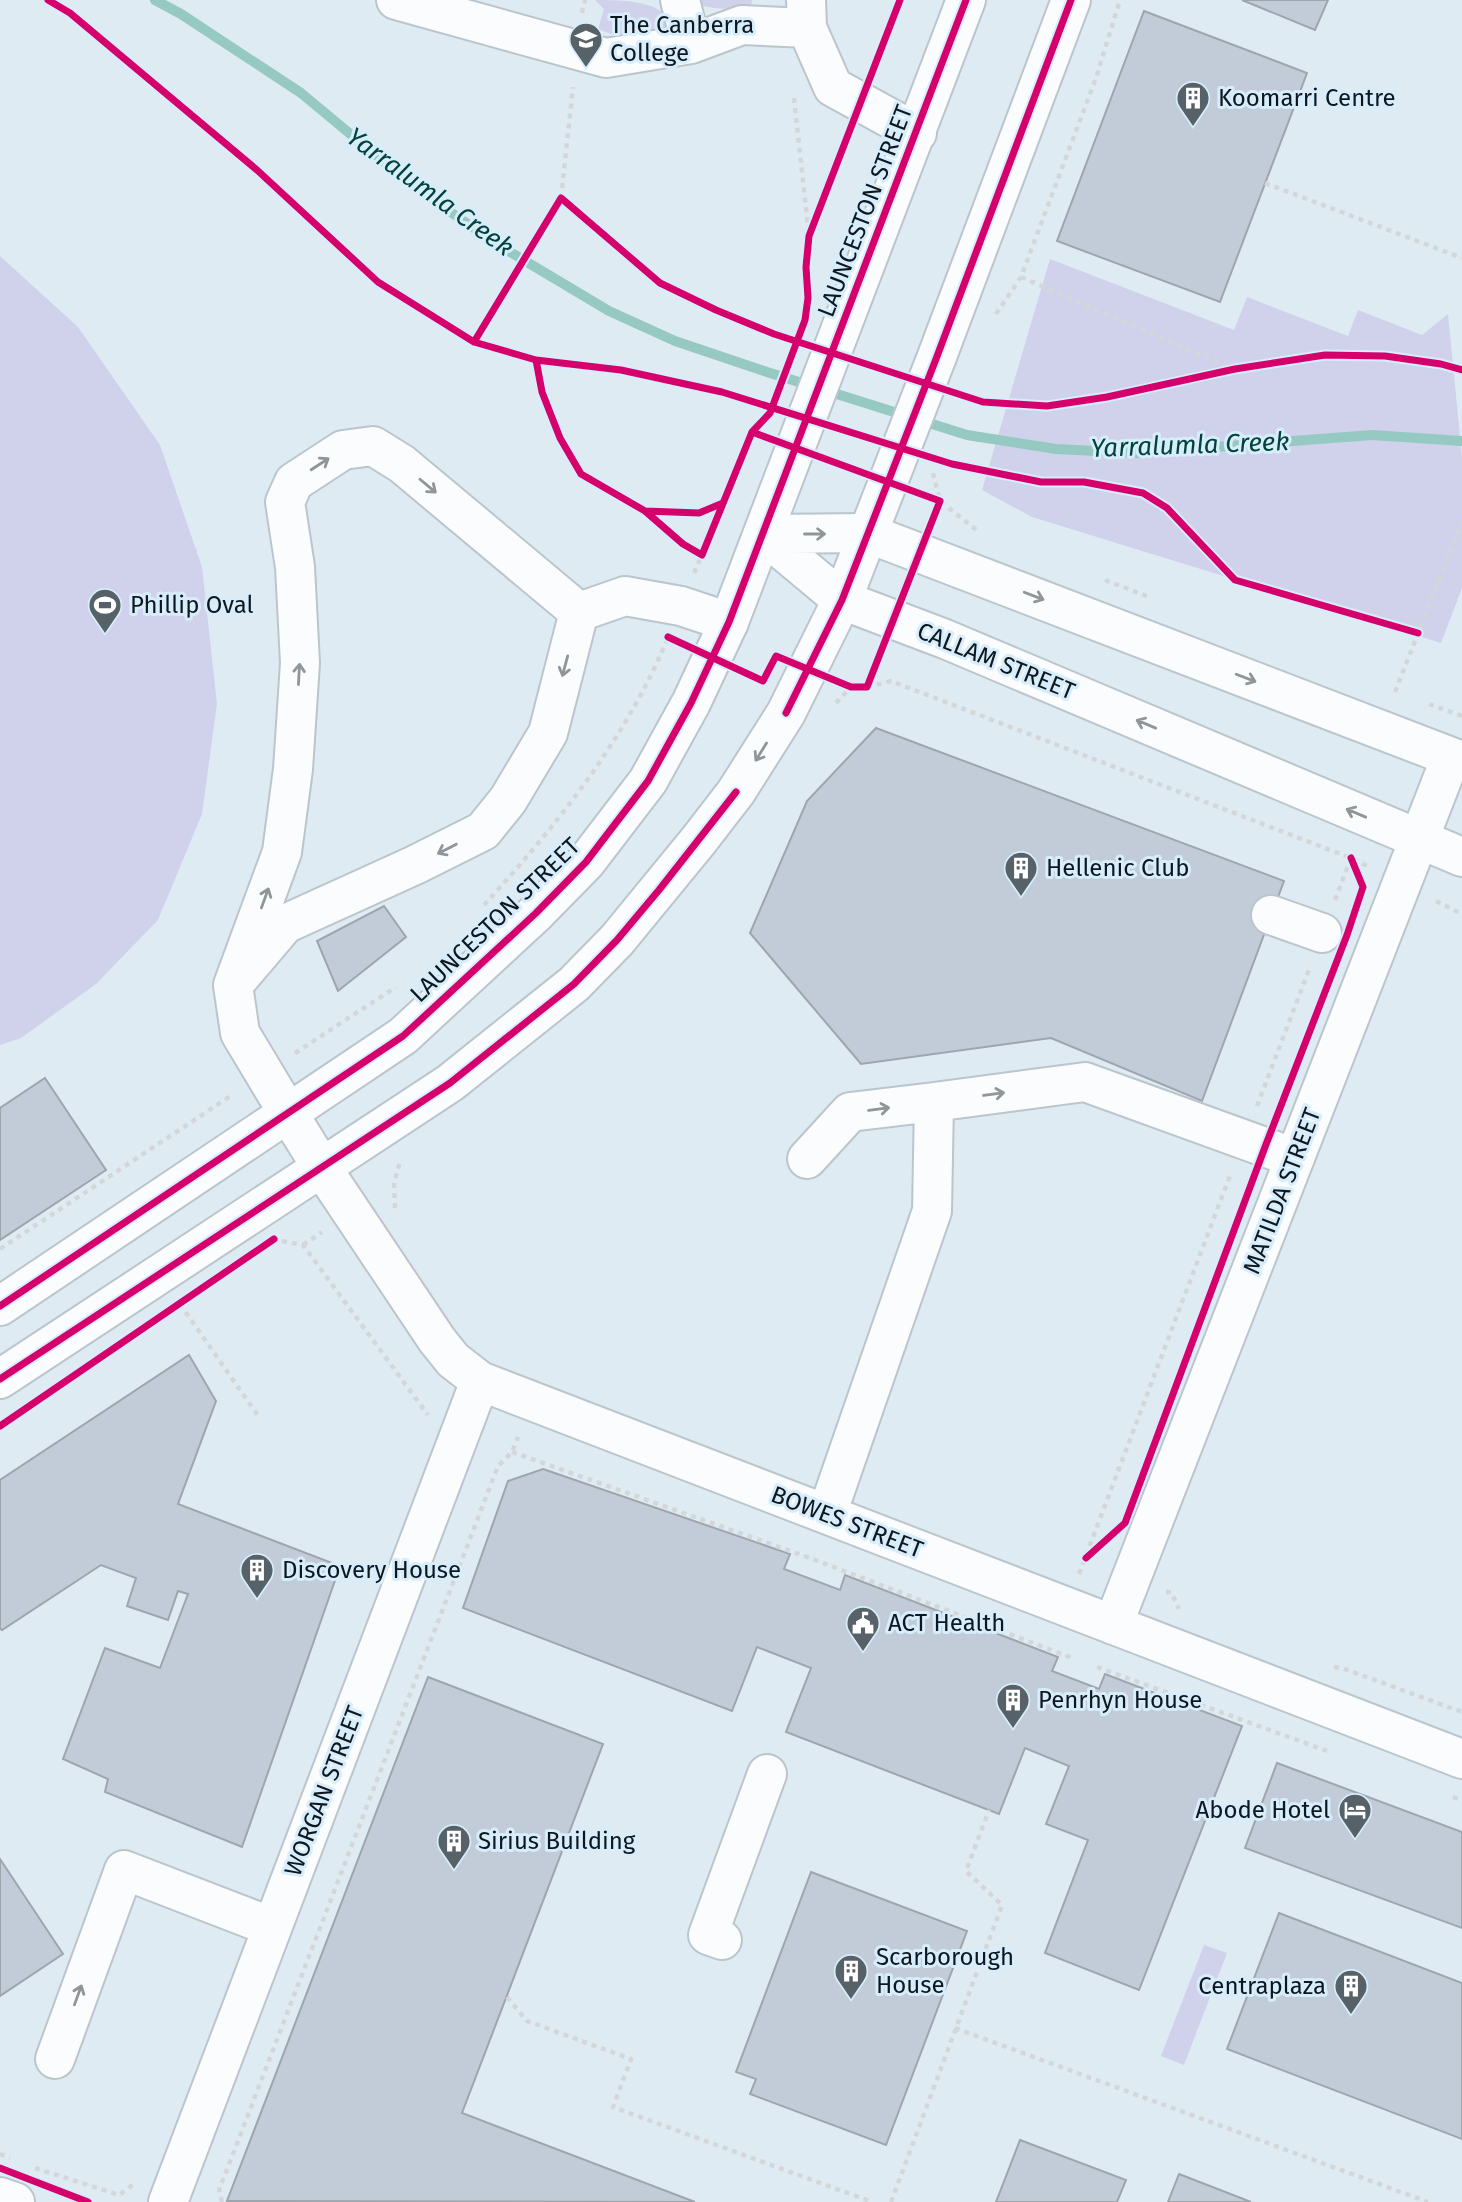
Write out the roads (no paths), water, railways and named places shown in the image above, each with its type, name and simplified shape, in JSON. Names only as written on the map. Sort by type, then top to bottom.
[{"type":"street","points":[[396,0],[606,58],[691,44],[742,26],[806,14],[833,87],[916,133]]},
{"type":"street","points":[[680,0],[691,44]]},
{"type":"street","name":"LAUNCESTON STREET","points":[[0,1306],[403,1037],[536,913],[586,862],[648,780],[691,703],[729,622],[966,0]]},
{"type":"street","points":[[0,1379],[450,1083],[574,984],[617,940],[736,792],[786,713],[842,600],[867,533],[906,468],[936,359],[1071,0]]},
{"type":"street","points":[[233,985],[282,852],[293,769],[300,663],[295,567],[285,502],[294,482],[343,450],[373,446],[402,464],[579,612]]},
{"type":"street","points":[[763,534],[867,533],[1456,759]]},
{"type":"street","name":"CALLAM STREET","points":[[763,534],[842,600],[945,639],[1462,858]]},
{"type":"street","points":[[579,612],[625,596],[681,606],[729,622]]},
{"type":"street","points":[[233,985],[285,924],[483,831],[508,800],[548,733],[579,612]]},
{"type":"street","name":"MATILDA STREET","points":[[1113,1625],[1419,839],[1456,759]]},
{"type":"street","points":[[1272,915],[1318,946]]},
{"type":"street","name":"BOWES STREET","points":[[233,985],[240,1033],[288,1113],[437,1340],[453,1360],[480,1381],[1462,1759]]},
{"type":"street","points":[[807,1159],[850,1112],[934,1119],[1085,1082],[1295,1158]]},
{"type":"street","points":[[827,1514],[932,1211],[934,1119]]},
{"type":"street","name":"WORGAN STREET","points":[[155,2190],[272,1927],[480,1381]]},
{"type":"street","points":[[722,1940],[708,1935],[767,1774]]},
{"type":"street","points":[[55,2059],[124,1870],[272,1927]]},
{"type":"street","points":[[0,2197],[15,2202]]},
{"type":"waterway","name":"Yarralumla Creek","points":[[155,0],[181,14],[301,93],[414,187],[500,246],[609,311],[675,341],[967,435],[1056,449],[1137,453],[1372,435],[1462,441]]},
{"type":"place","name":"The Canberra College","points":[[586,69]]},
{"type":"place","name":"Koomarri Centre","points":[[1193,128]]},
{"type":"place","name":"Phillip Oval","points":[[105,635]]},
{"type":"place","name":"Hellenic Club","points":[[1021,898]]},
{"type":"place","name":"Discovery House","points":[[257,1600]]},
{"type":"place","name":"ACT Health","points":[[863,1653]]},
{"type":"place","name":"Penrhyn House","points":[[1013,1730]]},
{"type":"place","name":"Abode Hotel","points":[[1355,1840]]},
{"type":"place","name":"Sirius Building","points":[[454,1871]]},
{"type":"place","name":"Scarborough House","points":[[851,2001]]},
{"type":"place","name":"Centraplaza","points":[[1351,2016]]}]
